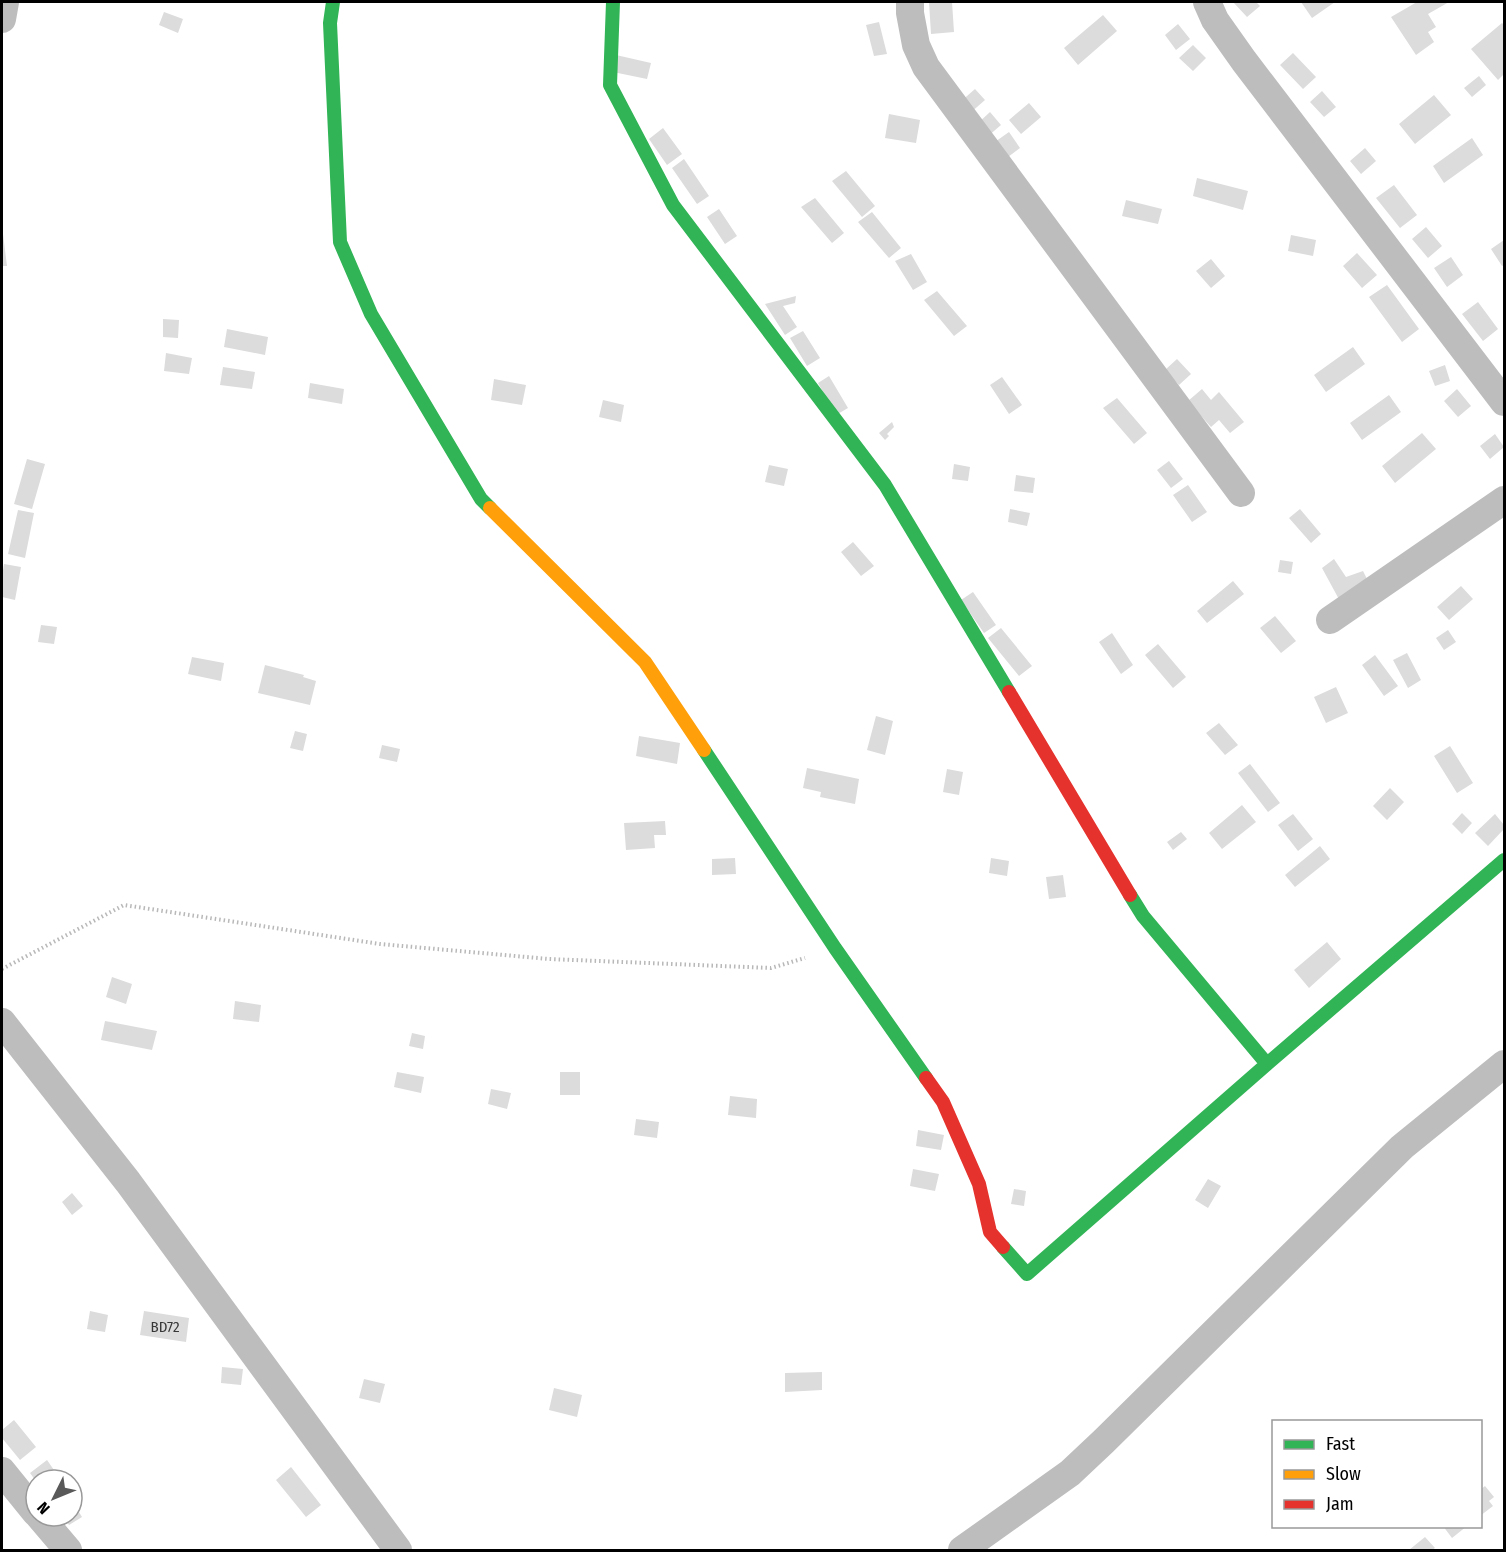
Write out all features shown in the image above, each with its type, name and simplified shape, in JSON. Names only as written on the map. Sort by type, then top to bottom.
[{"type":"street","points":[[2,19],[5,2]]},
{"type":"street","points":[[333,2],[330,23],[340,242],[371,314],[481,499],[645,662],[835,948],[943,1102],[979,1184],[990,1232],[1027,1274],[1504,860]]},
{"type":"street","points":[[613,2],[610,85],[673,205],[885,485],[1143,916],[1267,1065]]},
{"type":"street","points":[[910,2],[916,45],[926,67],[1241,493]]},
{"type":"street","points":[[1207,2],[1215,20],[1244,61],[1504,402]]},
{"type":"street","points":[[1330,620],[1504,500]]},
{"type":"street","points":[[2,1022],[128,1182],[398,1551]]},
{"type":"street","points":[[962,1551],[1070,1473],[1402,1147],[1504,1064]]},
{"type":"street","points":[[2,1471],[24,1498]]},
{"type":"street","points":[[49,1528],[68,1551]]},
{"type":"path","points":[[2,969],[124,905],[380,944],[549,959],[771,968],[835,948]]},
{"type":"building","points":[[929,2],[952,2],[954,32],[931,34]]},
{"type":"building","points":[[1233,2],[1256,2],[1260,6],[1247,17]]},
{"type":"building","points":[[1301,2],[1335,2],[1312,18]]},
{"type":"building","points":[[1417,2],[1449,2],[1428,14],[1436,27],[1428,32],[1434,42],[1416,55],[1391,17]]},
{"type":"building","points":[[164,12],[183,19],[178,33],[159,25]]},
{"type":"building","points":[[1103,15],[1117,31],[1078,65],[1064,48]]},
{"type":"building","points":[[879,22],[887,54],[874,56],[866,25]]},
{"type":"building","points":[[1502,23],[1504,25],[1504,74],[1498,80],[1471,49]]},
{"type":"building","points":[[1178,24],[1190,39],[1176,50],[1165,35]]},
{"type":"building","points":[[1193,45],[1206,58],[1193,71],[1179,58]]},
{"type":"building","points":[[1293,53],[1316,77],[1303,89],[1280,65]]},
{"type":"building","points":[[616,55],[651,63],[647,79],[613,72]]},
{"type":"building","points":[[1479,76],[1486,85],[1472,97],[1464,88]]},
{"type":"building","points":[[975,89],[985,100],[969,114],[959,103]]},
{"type":"building","points":[[1322,91],[1336,107],[1324,117],[1310,102]]},
{"type":"building","points":[[1434,95],[1451,115],[1415,144],[1399,124]]},
{"type":"building","points":[[1029,103],[1041,117],[1021,134],[1009,120]]},
{"type":"building","points":[[990,112],[1001,125],[987,137],[977,124]]},
{"type":"building","points":[[889,114],[920,120],[916,143],[885,138]]},
{"type":"building","points":[[663,128],[682,154],[667,165],[649,139]]},
{"type":"building","points":[[1009,132],[1020,148],[1004,160],[992,144]]},
{"type":"building","points":[[1472,138],[1483,155],[1444,183],[1433,166]]},
{"type":"building","points":[[1365,148],[1376,161],[1361,174],[1350,161]]},
{"type":"building","points":[[684,159],[709,196],[697,204],[672,168]]},
{"type":"building","points":[[846,171],[875,206],[862,217],[832,181]]},
{"type":"building","points":[[1197,178],[1248,191],[1243,210],[1193,196]]},
{"type":"building","points":[[1394,185],[1417,215],[1400,228],[1376,198]]},
{"type":"building","points":[[815,198],[844,233],[832,243],[801,207]]},
{"type":"building","points":[[1126,200],[1162,209],[1158,224],[1122,216]]},
{"type":"building","points":[[719,209],[737,236],[725,244],[707,217]]},
{"type":"building","points":[[872,212],[901,248],[889,258],[858,222]]},
{"type":"building","points":[[1426,227],[1442,246],[1428,258],[1412,239]]},
{"type":"building","points":[[3,234],[7,266],[2,266]]},
{"type":"building","points":[[1291,235],[1316,240],[1313,256],[1288,251]]},
{"type":"building","points":[[1504,240],[1504,265],[1502,266],[1491,249]]},
{"type":"building","points":[[1357,253],[1377,275],[1362,288],[1343,266]]},
{"type":"building","points":[[911,254],[927,282],[913,290],[895,261]]},
{"type":"building","points":[[1451,257],[1463,275],[1447,287],[1434,268]]},
{"type":"building","points":[[1211,259],[1225,276],[1211,288],[1196,271]]},
{"type":"building","points":[[1387,285],[1419,329],[1402,342],[1369,297]]},
{"type":"building","points":[[937,291],[967,326],[954,336],[924,300]]},
{"type":"building","points":[[796,296],[795,303],[783,306],[797,327],[785,335],[765,304]]},
{"type":"building","points":[[1478,302],[1498,329],[1483,341],[1462,314]]},
{"type":"building","points":[[163,319],[179,320],[178,338],[163,337]]},
{"type":"building","points":[[227,329],[268,337],[265,355],[224,347]]},
{"type":"building","points":[[803,331],[820,358],[807,366],[790,338]]},
{"type":"building","points":[[1353,347],[1365,364],[1326,392],[1314,375]]},
{"type":"building","points":[[166,353],[192,358],[189,374],[164,371]]},
{"type":"building","points":[[1177,359],[1191,374],[1179,385],[1165,370]]},
{"type":"building","points":[[1445,365],[1450,381],[1435,386],[1429,371]]},
{"type":"building","points":[[223,367],[255,372],[252,389],[220,385]]},
{"type":"building","points":[[829,376],[848,408],[836,415],[818,383]]},
{"type":"building","points":[[1002,377],[1022,405],[1009,414],[990,385]]},
{"type":"building","points":[[494,379],[526,385],[522,405],[491,400]]},
{"type":"building","points":[[310,383],[344,389],[342,404],[308,398]]},
{"type":"building","points":[[1202,389],[1211,400],[1219,392],[1244,422],[1230,433],[1219,420],[1211,427],[1188,401]]},
{"type":"building","points":[[1457,389],[1471,406],[1458,417],[1444,401]]},
{"type":"building","points":[[1389,395],[1401,412],[1362,440],[1350,423]]},
{"type":"building","points":[[1117,398],[1147,433],[1134,444],[1103,408]]},
{"type":"building","points":[[603,400],[624,405],[621,422],[599,417]]},
{"type":"building","points":[[892,422],[894,427],[885,440],[879,433]]},
{"type":"building","points":[[1422,433],[1436,449],[1395,483],[1382,466]]},
{"type":"building","points":[[1495,434],[1504,447],[1490,459],[1480,446]]},
{"type":"building","points":[[27,459],[45,464],[32,509],[14,504]]},
{"type":"building","points":[[1169,461],[1183,479],[1171,488],[1157,470]]},
{"type":"building","points":[[954,464],[970,467],[968,481],[952,479]]},
{"type":"building","points":[[769,465],[788,469],[784,486],[765,482]]},
{"type":"building","points":[[1016,475],[1035,478],[1033,493],[1014,491]]},
{"type":"building","points":[[1188,485],[1207,512],[1192,522],[1173,495]]},
{"type":"building","points":[[1010,509],[1030,513],[1027,526],[1008,522]]},
{"type":"building","points":[[1300,509],[1321,534],[1311,543],[1289,518]]},
{"type":"building","points":[[18,510],[34,513],[25,558],[8,554]]},
{"type":"building","points":[[853,542],[874,566],[861,576],[841,552]]},
{"type":"building","points":[[1334,559],[1346,577],[1363,571],[1371,587],[1341,603],[1322,568]]},
{"type":"building","points":[[1280,560],[1293,562],[1291,574],[1278,572]]},
{"type":"building","points":[[4,564],[21,567],[15,600],[2,597]]},
{"type":"building","points":[[1233,581],[1244,594],[1207,623],[1197,611]]},
{"type":"building","points":[[1461,586],[1473,599],[1449,620],[1437,607]]},
{"type":"building","points":[[973,592],[996,625],[984,633],[961,600]]},
{"type":"building","points":[[1275,616],[1296,641],[1281,653],[1260,628]]},
{"type":"building","points":[[41,625],[57,627],[54,644],[38,642]]},
{"type":"building","points":[[1001,628],[1032,666],[1019,676],[988,638]]},
{"type":"building","points":[[1448,630],[1456,642],[1444,650],[1436,638]]},
{"type":"building","points":[[1112,633],[1133,665],[1121,674],[1099,642]]},
{"type":"building","points":[[1158,644],[1186,677],[1173,688],[1145,655]]},
{"type":"building","points":[[1407,653],[1421,680],[1408,688],[1393,660]]},
{"type":"building","points":[[1375,655],[1398,686],[1384,696],[1362,665]]},
{"type":"building","points":[[192,657],[224,663],[221,681],[188,674]]},
{"type":"building","points":[[265,665],[304,675],[303,677],[316,681],[310,705],[258,693]]},
{"type":"building","points":[[1336,687],[1348,713],[1326,723],[1314,697]]},
{"type":"building","points":[[876,716],[893,721],[885,755],[867,750]]},
{"type":"building","points":[[1219,723],[1238,745],[1225,755],[1206,733]]},
{"type":"building","points":[[295,731],[307,734],[303,751],[290,748]]},
{"type":"building","points":[[639,736],[680,743],[677,764],[636,756]]},
{"type":"building","points":[[382,745],[400,749],[397,762],[379,758]]},
{"type":"building","points":[[1450,746],[1473,783],[1457,793],[1434,756]]},
{"type":"building","points":[[1250,764],[1280,803],[1268,812],[1238,773]]},
{"type":"building","points":[[807,768],[859,779],[855,804],[820,797],[821,792],[803,788]]},
{"type":"building","points":[[947,769],[963,772],[959,795],[943,792]]},
{"type":"building","points":[[1390,788],[1404,802],[1387,820],[1373,806]]},
{"type":"building","points":[[1242,805],[1256,822],[1222,849],[1209,833]]},
{"type":"building","points":[[1462,813],[1472,823],[1462,834],[1452,824]]},
{"type":"building","points":[[1293,814],[1313,839],[1298,851],[1278,825]]},
{"type":"building","points":[[1495,814],[1504,825],[1504,829],[1488,846],[1475,833]]},
{"type":"building","points":[[665,821],[666,835],[654,835],[655,848],[626,850],[624,823]]},
{"type":"building","points":[[1181,832],[1187,839],[1173,850],[1167,842]]},
{"type":"building","points":[[1320,846],[1330,859],[1295,887],[1285,875]]},
{"type":"building","points":[[735,858],[736,874],[712,875],[712,859]]},
{"type":"building","points":[[991,858],[1009,861],[1007,876],[989,873]]},
{"type":"building","points":[[1063,875],[1066,897],[1049,899],[1046,877]]},
{"type":"building","points":[[1327,942],[1341,959],[1309,988],[1294,970]]},
{"type":"building","points":[[112,977],[132,984],[126,1004],[106,997]]},
{"type":"building","points":[[235,1001],[261,1005],[259,1022],[233,1019]]},
{"type":"building","points":[[105,1021],[157,1031],[152,1050],[101,1040]]},
{"type":"building","points":[[412,1033],[425,1036],[423,1049],[409,1046]]},
{"type":"building","points":[[397,1072],[424,1077],[421,1093],[394,1087]]},
{"type":"building","points":[[560,1072],[580,1072],[580,1095],[560,1095]]},
{"type":"building","points":[[491,1089],[511,1093],[507,1109],[488,1104]]},
{"type":"building","points":[[730,1096],[757,1099],[756,1118],[728,1115]]},
{"type":"building","points":[[636,1119],[659,1122],[657,1138],[634,1135]]},
{"type":"building","points":[[918,1130],[944,1135],[941,1150],[916,1146]]},
{"type":"building","points":[[913,1169],[939,1174],[935,1191],[910,1186]]},
{"type":"building","points":[[1208,1179],[1221,1186],[1208,1208],[1195,1200]]},
{"type":"building","points":[[1014,1189],[1026,1191],[1024,1206],[1011,1204]]},
{"type":"building","points":[[72,1193],[83,1206],[72,1215],[62,1202]]},
{"type":"building","points":[[90,1311],[108,1315],[105,1332],[87,1329]]},
{"type":"building","points":[[144,1311],[189,1318],[186,1342],[140,1335]]},
{"type":"building","points":[[222,1367],[243,1369],[241,1385],[221,1383]]},
{"type":"building","points":[[822,1372],[822,1390],[785,1392],[785,1373]]},
{"type":"building","points":[[364,1379],[385,1384],[380,1403],[359,1398]]},
{"type":"building","points":[[554,1388],[582,1395],[577,1417],[549,1410]]},
{"type":"building","points":[[14,1420],[36,1447],[20,1460],[2,1438],[2,1430]]},
{"type":"building","points":[[47,1460],[53,1468],[37,1468]]},
{"type":"building","points":[[291,1467],[321,1505],[306,1517],[276,1480]]},
{"type":"building","points":[[1485,1486],[1494,1497],[1489,1501],[1493,1506],[1482,1514],[1482,1488]]},
{"type":"building","points":[[1444,1528],[1464,1528],[1452,1538]]},
{"type":"building","points":[[1425,1537],[1435,1548],[1409,1550]]},
{"type":"traffic: fast","points":[[333,2],[330,23],[340,242],[371,314],[481,499],[490,508]]},
{"type":"traffic: fast","points":[[613,2],[610,85],[673,205],[885,485],[1009,692]]},
{"type":"traffic: fast","points":[[704,750],[835,948],[926,1078]]},
{"type":"traffic: fast","points":[[1130,895],[1143,916],[1267,1064],[1504,860]]},
{"type":"traffic: fast","points":[[1003,1247],[1027,1274],[1267,1064]]},
{"type":"traffic: slow","points":[[490,508],[645,662],[704,750]]},
{"type":"traffic: jam","points":[[1009,692],[1130,895]]},
{"type":"traffic: jam","points":[[926,1078],[943,1102],[979,1184],[990,1232],[1003,1247]]}]
